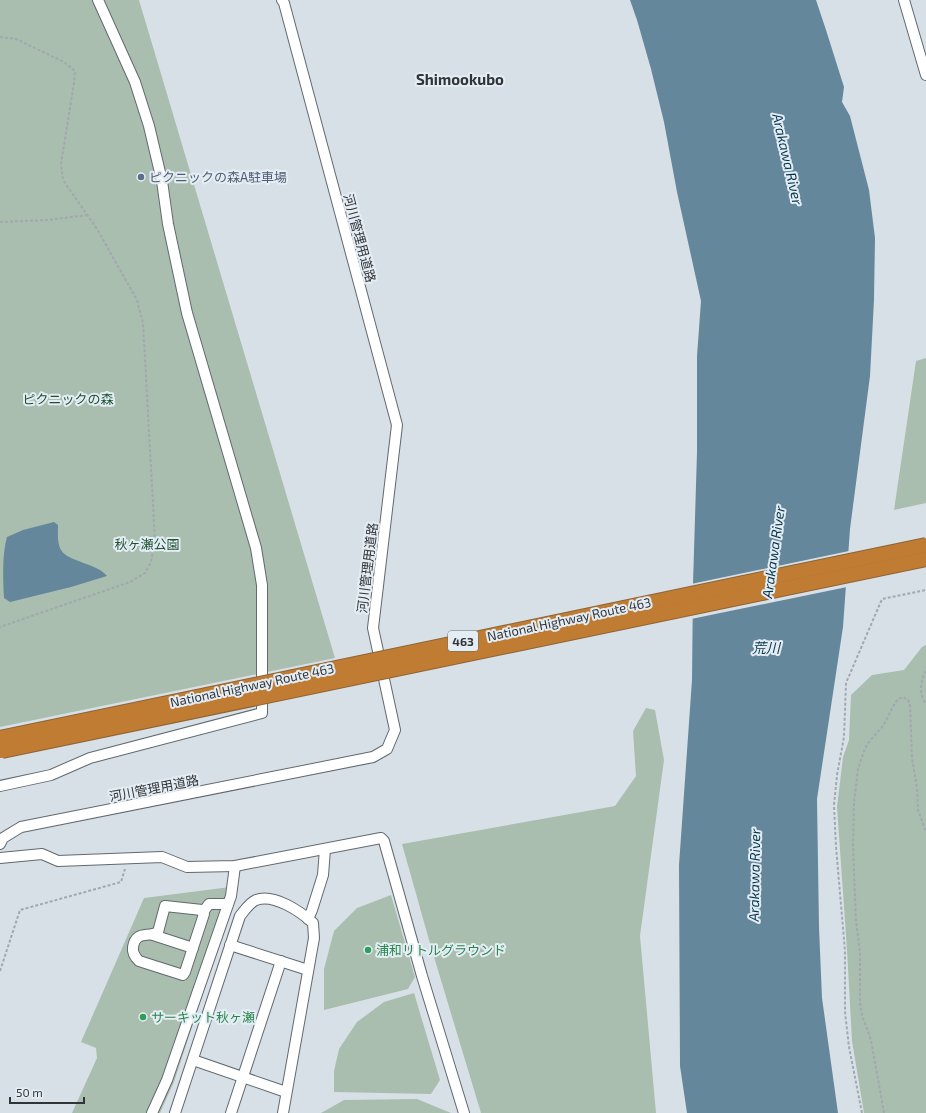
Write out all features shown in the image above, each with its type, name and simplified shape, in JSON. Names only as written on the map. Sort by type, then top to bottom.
[{"type":"highway","name":"National Highway Route 463","points":[[1,745],[926,545]]},
{"type":"highway","name":"National Highway Route 463","points":[[1,745],[926,559]]},
{"type":"street","points":[[0,786],[51,775],[90,758],[262,713],[262,585],[256,548],[186,313],[150,126],[135,82],[98,0]]},
{"type":"street","name":"河川管理用道路","points":[[0,844],[3,838],[21,827],[373,757],[386,748],[395,730],[373,628],[397,425],[282,0]]},
{"type":"street","points":[[904,0],[926,75]]},
{"type":"street","points":[[0,858],[42,854],[58,861],[162,857],[187,867],[235,866],[381,838],[384,841],[422,976],[464,1113]]},
{"type":"street","points":[[308,919],[323,875],[324,849]]},
{"type":"street","points":[[152,1113],[167,1080],[231,896],[235,866]]},
{"type":"street","points":[[175,1113],[240,916],[249,905],[257,900],[271,899],[292,907],[313,923],[314,938],[282,1113]]},
{"type":"street","points":[[193,948],[153,935],[145,934],[138,937],[134,941],[132,949],[134,956],[139,961],[182,975],[186,972],[204,914],[203,912],[209,904],[228,904]]},
{"type":"street","points":[[153,935],[158,932],[165,906],[202,910],[203,912]]},
{"type":"street","points":[[230,946],[308,970]]},
{"type":"street","points":[[231,1113],[281,961]]},
{"type":"street","points":[[193,1060],[286,1092]]},
{"type":"path","points":[[0,37],[16,39],[64,62],[75,71],[61,164],[63,180],[97,229],[137,300],[143,323],[155,540],[151,562],[145,573],[130,582],[0,627]]},
{"type":"path","points":[[0,222],[47,220],[88,215]]},
{"type":"path","points":[[862,1113],[849,1047],[845,1012],[846,951],[834,805],[837,775],[844,737],[846,683],[882,599],[926,590]]},
{"type":"path","points":[[926,670],[921,681],[923,699],[926,704]]},
{"type":"path","points":[[884,1113],[871,1040],[862,1015],[860,1003],[860,951],[856,922],[853,846],[854,803],[858,769],[864,751],[868,743],[883,726],[895,703],[898,699],[903,697],[910,704],[912,758],[917,788],[918,810],[926,832]]},
{"type":"path","points":[[0,971],[20,910],[121,882],[129,858]]},
{"type":"green space","name":"秋ヶ瀬公園","points":[[0,0],[139,0],[335,658],[0,727]]},
{"type":"green space","points":[[926,358],[926,503],[894,510],[916,361]]},
{"type":"green space","points":[[926,645],[926,1113],[864,1113],[852,1041],[837,807],[843,757],[849,740],[851,695],[872,675],[904,670],[922,647]]},
{"type":"green space","points":[[646,708],[655,710],[664,760],[640,936],[656,1113],[481,1113],[402,844],[615,806],[636,776],[633,731]]},
{"type":"green space","name":"サーキット秋ヶ瀬","points":[[238,886],[174,1082],[160,1113],[72,1113],[97,1058],[96,1048],[81,1042],[144,898]]},
{"type":"green space","name":"浦和リトルグラウンド","points":[[391,895],[415,977],[408,989],[324,1010],[324,969],[334,931],[357,908]]},
{"type":"green space","points":[[414,993],[440,1080],[431,1094],[334,1092],[334,1071],[339,1049],[357,1022],[384,1002]]},
{"type":"green space","points":[[417,1099],[451,1113],[321,1113],[344,1100]]},
{"type":"water","points":[[630,0],[816,0],[844,87],[842,102],[850,116],[869,190],[875,238],[874,300],[870,376],[850,529],[843,627],[817,799],[819,927],[822,998],[838,1113],[687,1113],[680,1066],[679,865],[692,680],[697,452],[697,356],[701,301],[677,192],[664,122],[651,69]]},
{"type":"water","points":[[54,522],[58,525],[58,538],[61,550],[76,560],[97,568],[107,576],[71,587],[10,602],[4,598],[3,575],[5,544],[7,537],[23,530]]},
{"type":"pier","points":[[849,551],[847,587],[691,619],[691,584]]},
{"type":"place","name":"ピクニックの森A駐車場","points":[[141,177]]},
{"type":"place","name":"浦和リトルグラウンド","points":[[368,950]]},
{"type":"place","name":"サーキット秋ヶ瀬","points":[[143,1017]]},
{"type":"district","name":"Shimookubo","points":[[460,79]]},
{"type":"water label","name":"Arakawa River","points":[[788,159]]},
{"type":"water label","name":"Arakawa River","points":[[773,552]]},
{"type":"water label","name":"荒川","points":[[766,647]]},
{"type":"water label","name":"Arakawa River","points":[[754,875]]},
{"type":"park label","name":"ピクニックの森","points":[[68,399]]}]
